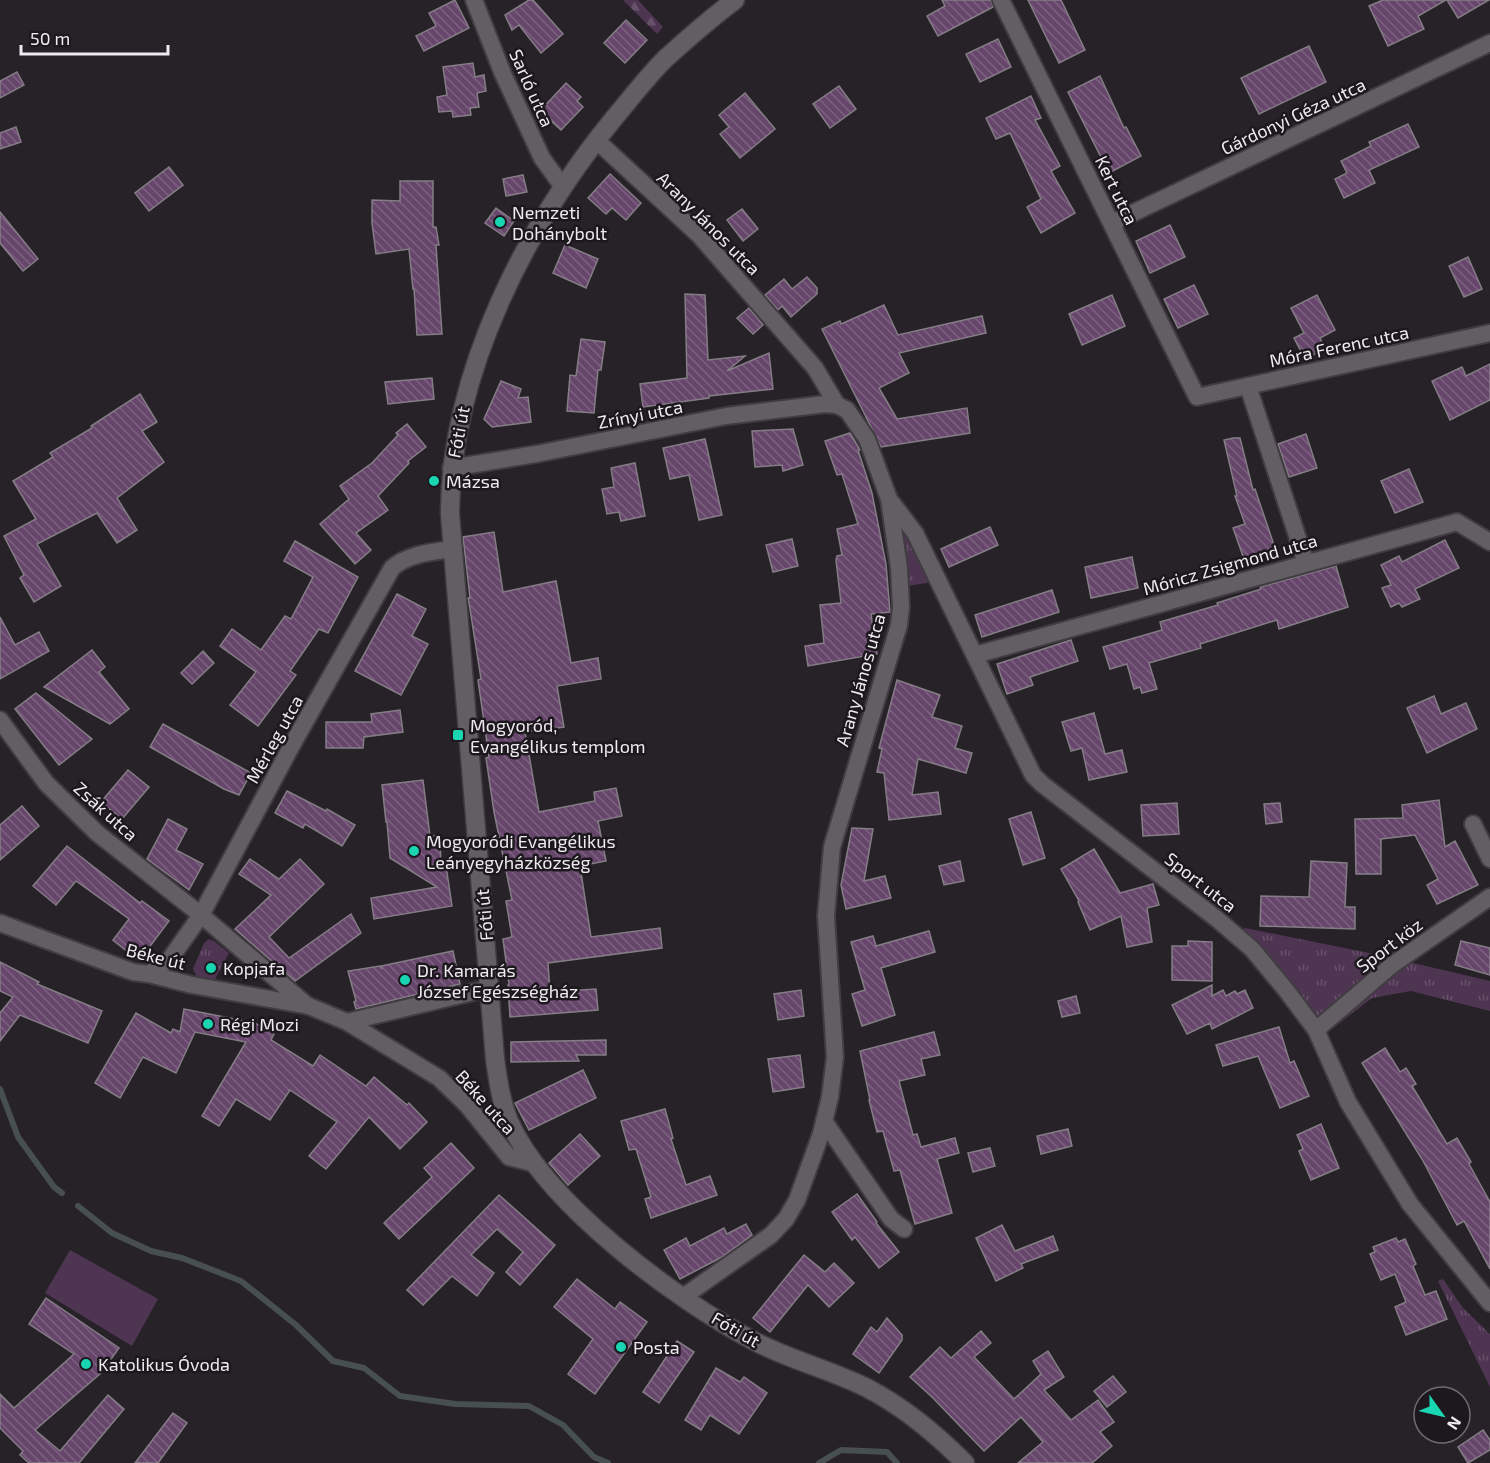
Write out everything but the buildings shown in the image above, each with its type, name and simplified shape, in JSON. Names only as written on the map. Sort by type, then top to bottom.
[{"type":"main road","name":"Fóti út","points":[[735,0],[664,60],[596,140],[563,187],[510,282],[490,326],[467,389],[451,468],[450,514],[495,1059],[503,1106],[510,1123],[536,1164],[558,1192],[605,1236],[683,1298],[726,1325],[756,1342],[879,1395],[908,1413],[944,1442],[965,1463]]},
{"type":"street","name":"Sarló utca","points":[[474,0],[503,74],[542,158],[563,187]]},
{"type":"street","name":"Kert utca","points":[[1001,0],[1197,397]]},
{"type":"street","name":"Gárdonyi Géza utca","points":[[1112,223],[1490,43]]},
{"type":"street","name":"Arany János utca","points":[[596,140],[699,236],[815,368],[837,405],[847,410],[867,439],[889,499],[899,567],[901,607],[894,643],[850,779],[832,847],[826,916],[835,1058],[824,1121],[797,1200],[786,1219],[771,1235],[683,1298]]},
{"type":"street","name":"Móra Ferenc utca","points":[[1197,397],[1490,333]]},
{"type":"street","points":[[1248,386],[1306,563]]},
{"type":"street","name":"Zrínyi utca","points":[[451,468],[536,454],[726,416],[825,404],[837,405]]},
{"type":"street","name":"Sport utca","points":[[889,499],[915,533],[1027,767],[1051,791],[1217,919],[1252,949],[1316,1030],[1348,1102],[1410,1204],[1490,1303]]},
{"type":"street","name":"Móricz Zsigmond utca","points":[[975,655],[1457,522],[1490,542]]},
{"type":"street","name":"Mérleg utca","points":[[149,974],[170,959],[201,915],[292,745],[392,568],[401,561],[418,555],[452,549]]},
{"type":"street","name":"Zsák utca","points":[[0,720],[46,783],[97,833],[201,915]]},
{"type":"street","points":[[1473,824],[1490,859]]},
{"type":"street","name":"Sport köz","points":[[1316,1030],[1392,965],[1490,897]]},
{"type":"street","name":"Béke út","points":[[201,915],[309,1006]]},
{"type":"street","name":"Béke út","points":[[0,923],[133,972],[309,1006],[347,1022]]},
{"type":"street","points":[[347,1022],[490,988]]},
{"type":"street","name":"Béke utca","points":[[347,1022],[439,1078],[467,1106],[509,1158],[536,1164]]},
{"type":"street","points":[[824,1121],[891,1219],[904,1229]]},
{"type":"green space","points":[[623,0],[638,0],[663,27],[657,34]]},
{"type":"green space","points":[[897,516],[933,582],[907,586]]},
{"type":"green space","points":[[1245,928],[1379,955],[1490,981],[1490,1011],[1411,991],[1372,998],[1328,1032],[1240,933]]},
{"type":"green space","points":[[209,939],[229,953],[214,981],[197,977],[193,969],[204,943]]},
{"type":"green space","points":[[70,1250],[158,1299],[132,1346],[45,1293]]},
{"type":"green space","points":[[1443,1279],[1463,1308],[1490,1334],[1490,1387],[1438,1281]]},
{"type":"waterway","points":[[0,1089],[18,1137],[54,1187],[62,1193]]},
{"type":"waterway","points":[[78,1206],[112,1233],[151,1251],[182,1258],[241,1281],[296,1325],[333,1361],[364,1368],[400,1396],[455,1404],[529,1406],[563,1425],[594,1457],[608,1463]]},
{"type":"waterway","points":[[819,1463],[841,1450],[887,1452],[897,1463]]},
{"type":"place","name":"Nemzeti Dohánybolt","points":[[500,222]]},
{"type":"place","name":"Mázsa","points":[[434,481]]},
{"type":"place","name":"Mogyoród, Evangélikus templom","points":[[458,735]]},
{"type":"place","name":"Mogyoródi Evangélikus Leányegyházközség","points":[[414,851]]},
{"type":"place","name":"Kopjafa","points":[[211,968]]},
{"type":"place","name":"Dr. Kamarás József Egészségház","points":[[405,980]]},
{"type":"place","name":"Régi Mozi","points":[[208,1024]]},
{"type":"place","name":"Posta","points":[[621,1347]]},
{"type":"place","name":"Katolikus Óvoda","points":[[86,1364]]}]
